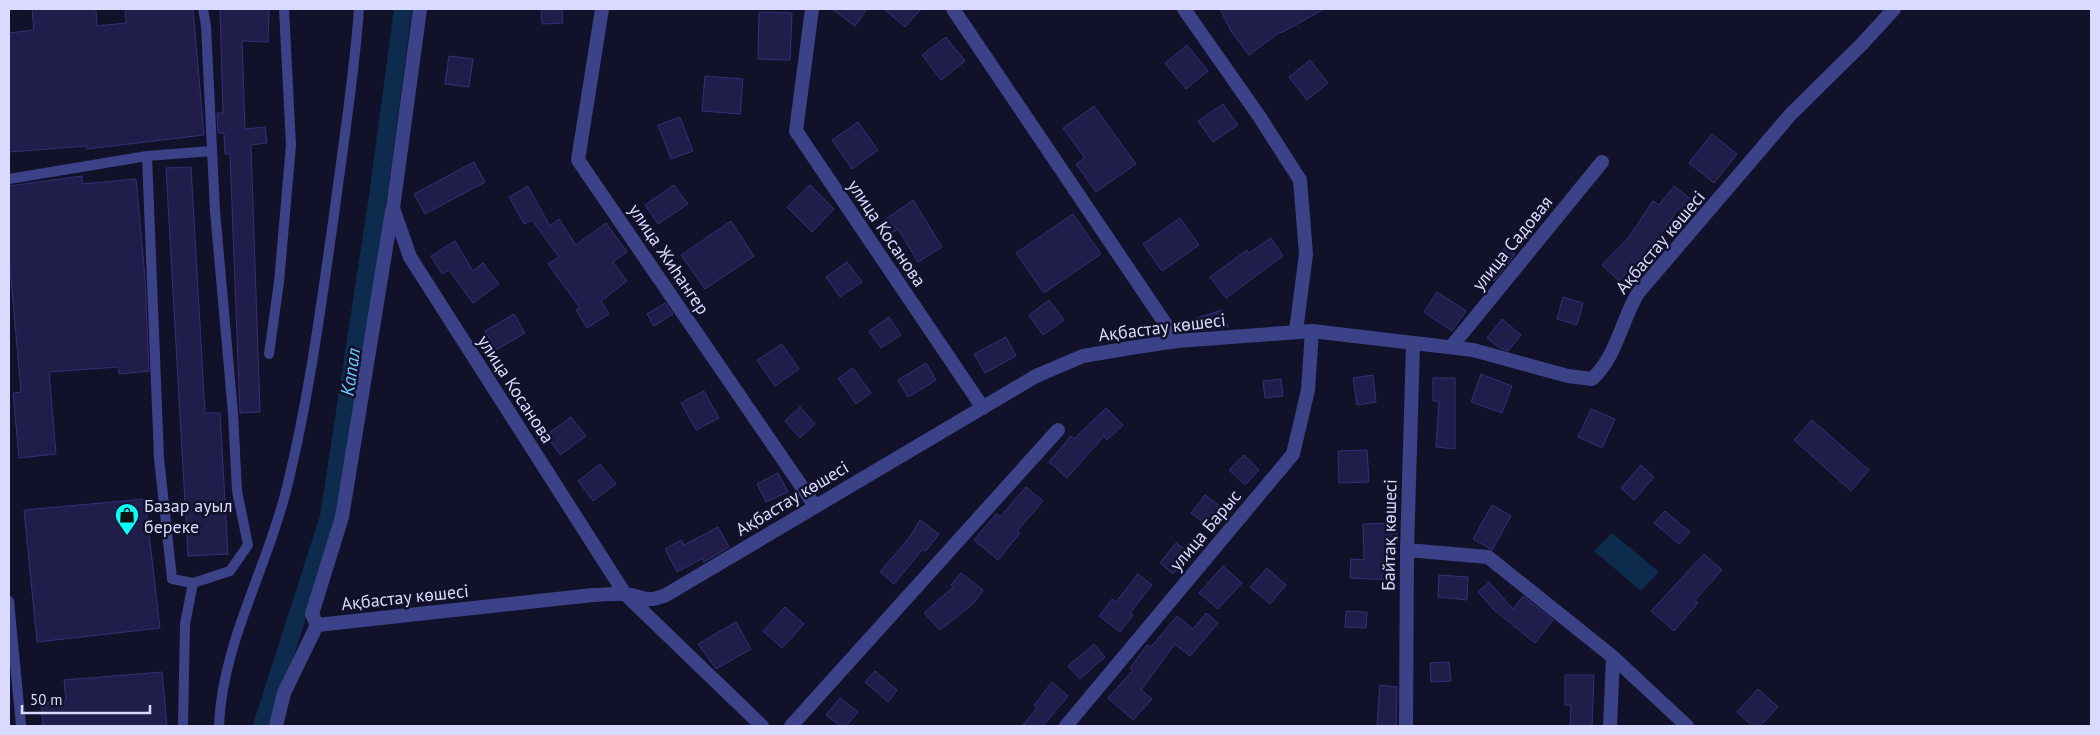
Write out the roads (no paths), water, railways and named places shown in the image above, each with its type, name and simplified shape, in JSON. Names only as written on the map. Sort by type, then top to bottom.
[{"type":"street","name":"улица Косанова","points":[[420,9],[393,208],[410,257],[625,594],[762,726]]},
{"type":"street","name":"улица Жиhангер","points":[[602,9],[578,160],[815,506]]},
{"type":"street","name":"улица Косанова","points":[[812,9],[796,131],[983,408]]},
{"type":"street","points":[[1184,9],[1259,116],[1300,180],[1306,254],[1296,331]]},
{"type":"street","name":"Ақбастау көшесі","points":[[317,625],[593,595],[625,594],[647,601],[666,595],[1036,376],[1083,356],[1177,341],[1312,331],[1473,350],[1568,376],[1592,379],[1599,373],[1609,355],[1629,307],[1638,293],[1791,114],[1862,44],[1894,9]]},
{"type":"street","points":[[955,11],[1177,341]]},
{"type":"street","name":"улица Садовая","points":[[1451,347],[1602,162]]},
{"type":"street","points":[[276,726],[284,693],[317,625],[312,614],[342,517],[393,208]]},
{"type":"street","name":"улица Барыс","points":[[1066,726],[1293,454],[1308,390],[1312,331]]},
{"type":"street","name":"Байтақ көшесі","points":[[1406,726],[1407,550],[1413,344]]},
{"type":"street","points":[[791,726],[1058,430]]},
{"type":"street","points":[[1407,550],[1488,557],[1612,657],[1687,726]]},
{"type":"street","points":[[1610,726],[1612,657]]},
{"type":"lane","points":[[147,156],[159,458],[172,579],[193,583],[230,571],[248,544],[237,491],[214,211],[203,9]]},
{"type":"lane","points":[[268,354],[279,282],[291,145],[284,9]]},
{"type":"lane","points":[[219,726],[222,689],[287,488],[303,414],[332,232],[355,59],[359,9]]},
{"type":"lane","points":[[9,179],[147,156],[212,151]]},
{"type":"lane","points":[[183,726],[186,624],[193,583]]},
{"type":"lane","points":[[9,601],[20,726]]},
{"type":"water","points":[[1612,533],[1659,572],[1641,591],[1594,551]]},
{"type":"waterway","name":"Капал","points":[[262,726],[329,517],[378,196],[403,9]]},
{"type":"place","name":"Базар ауыл береке","points":[[127,536]]}]
